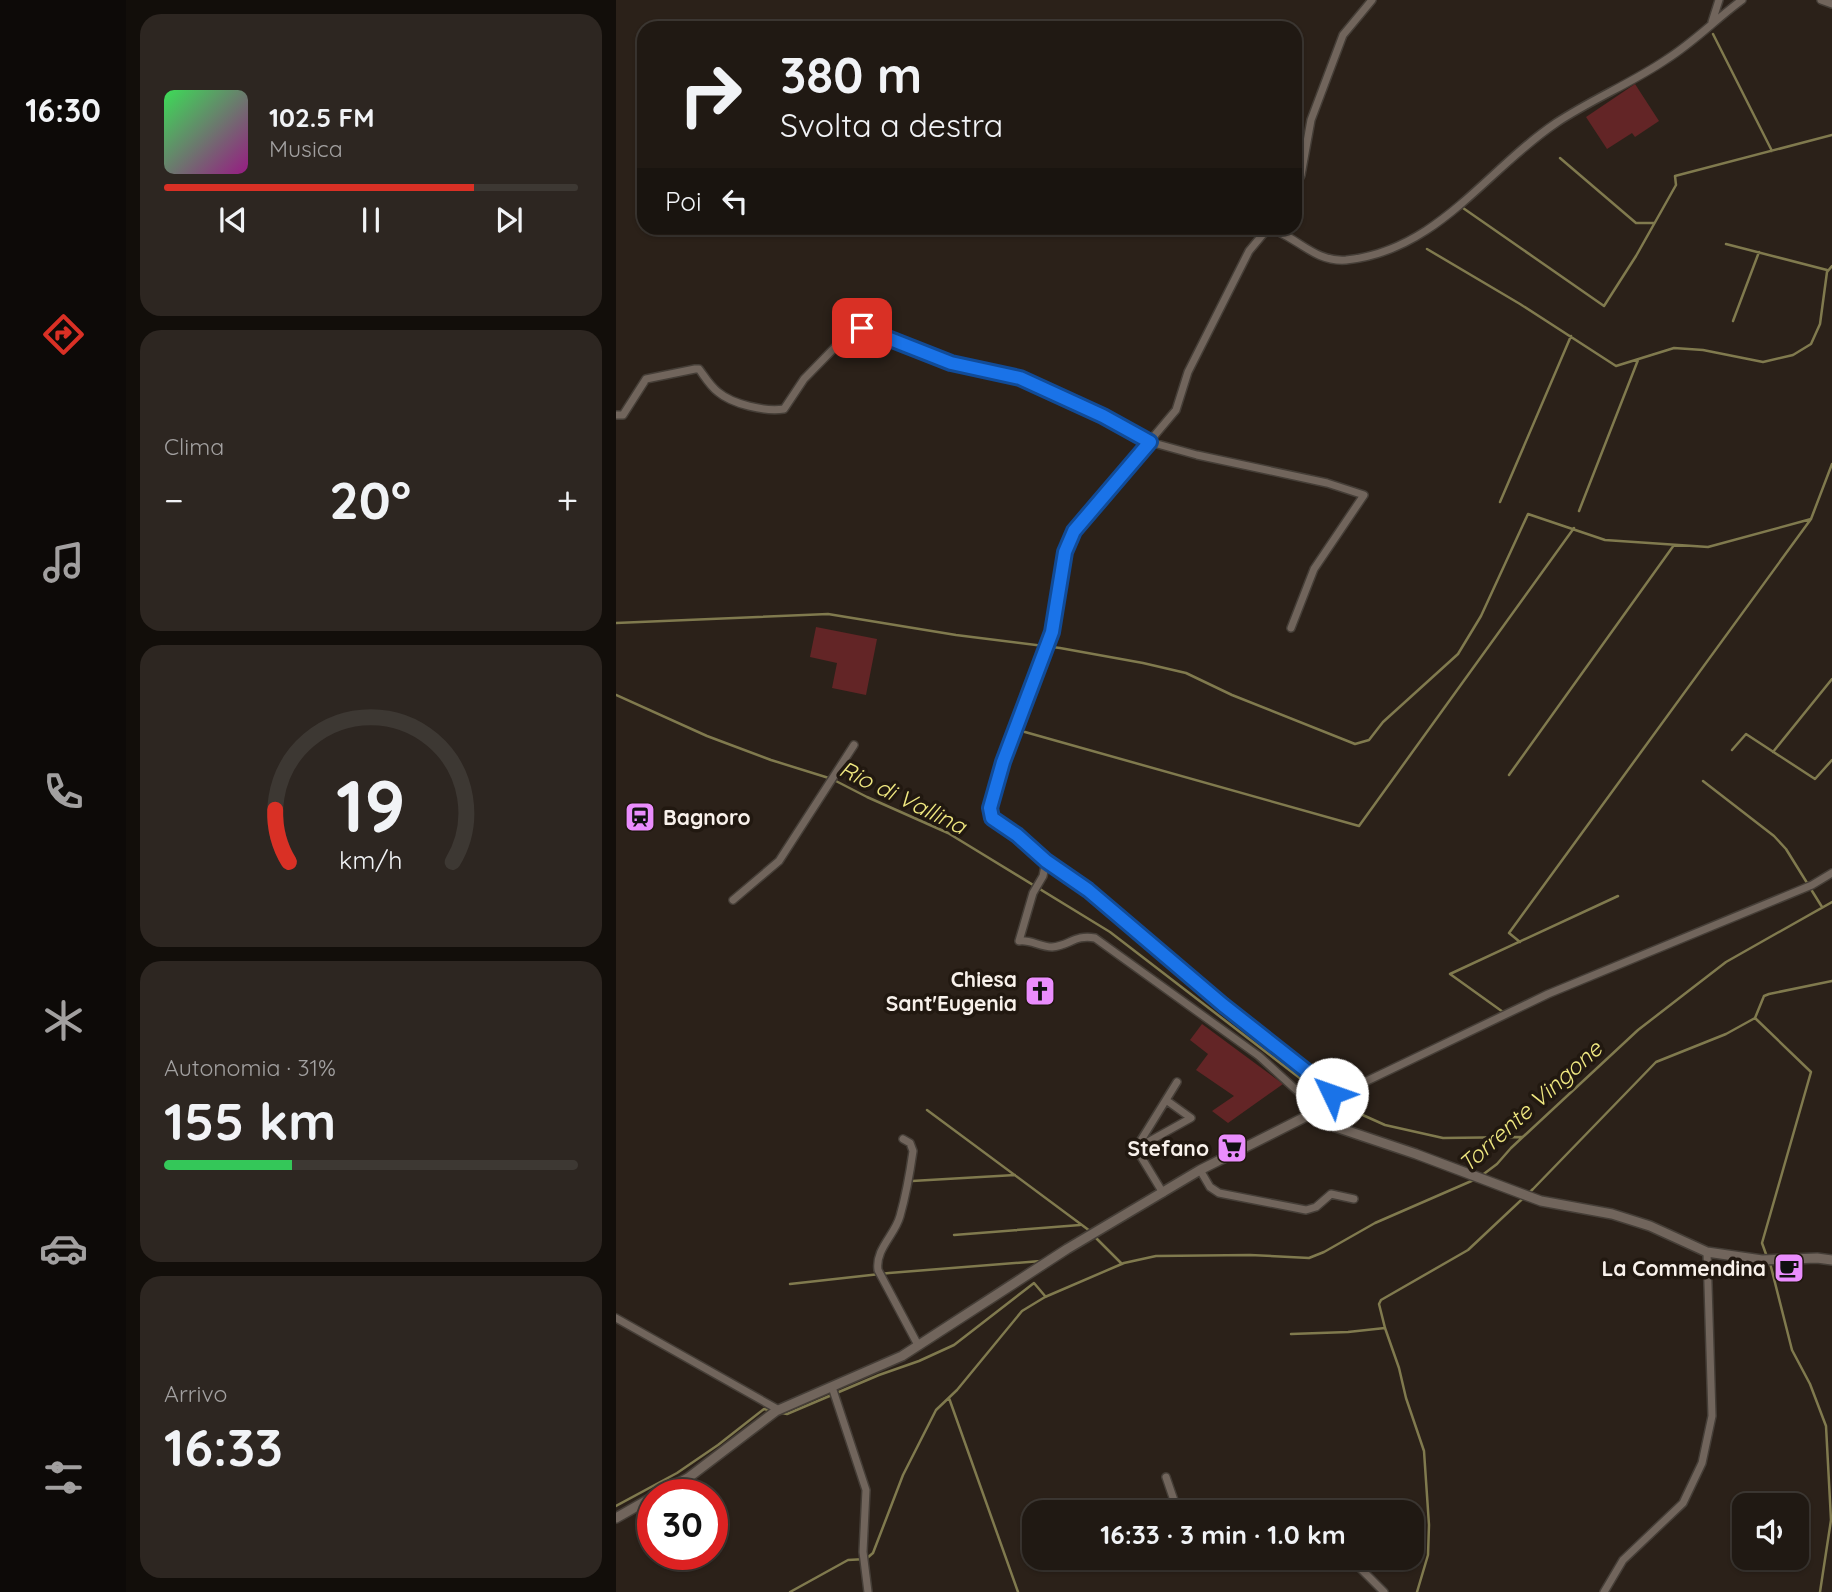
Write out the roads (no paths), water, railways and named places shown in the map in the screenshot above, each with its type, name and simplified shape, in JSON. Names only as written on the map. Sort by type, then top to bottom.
[{"type":"street","points":[[1302,170],[1311,120],[1343,35],[1372,0]]},
{"type":"street","points":[[1712,23],[1721,0],[1736,3]]},
{"type":"street","points":[[1821,0],[1832,4]]},
{"type":"street","points":[[1286,235],[1313,253],[1334,260],[1348,260],[1407,243],[1461,205],[1555,123],[1688,46],[1736,3]]},
{"type":"street","points":[[1263,235],[1249,251],[1188,372],[1176,410],[1074,531],[1065,552],[1052,632],[1003,762],[990,808],[992,818],[1088,890],[1223,1005],[1328,1088],[1329,1099]]},
{"type":"street","points":[[616,415],[623,415],[646,379],[695,369],[699,369],[723,396],[771,410],[784,409],[804,379],[846,336],[862,328],[951,363],[1020,378],[1103,416],[1150,442],[1327,483],[1364,495],[1314,569],[1291,628]]},
{"type":"street","points":[[733,900],[779,861],[854,745]]},
{"type":"street","points":[[1046,861],[1019,941],[1054,947],[1084,936],[1095,938],[1259,1056],[1315,1111]]},
{"type":"street","points":[[686,1479],[779,1410],[902,1356],[1067,1249],[1200,1170],[1315,1111],[1329,1099],[1548,995],[1812,886],[1832,873]]},
{"type":"street","points":[[1163,1193],[1139,1156],[1137,1148],[1177,1082]]},
{"type":"street","points":[[1137,1148],[1191,1118],[1166,1100]]},
{"type":"street","points":[[1315,1111],[1314,1117],[1318,1121],[1541,1201],[1612,1214],[1650,1226],[1707,1252],[1762,1260],[1832,1260]]},
{"type":"street","points":[[903,1139],[913,1151],[900,1218],[877,1263],[878,1270],[918,1345]]},
{"type":"street","points":[[1200,1170],[1210,1187],[1219,1193],[1307,1210],[1316,1207],[1331,1194],[1354,1199]]},
{"type":"street","points":[[1604,1592],[1623,1560],[1683,1503],[1702,1463],[1712,1416],[1707,1252]]},
{"type":"street","points":[[616,1318],[779,1410]]},
{"type":"street","points":[[832,1387],[842,1424],[866,1490],[863,1552],[868,1592]]},
{"type":"street","points":[[1166,1477],[1174,1500]]},
{"type":"street","points":[[616,1518],[637,1506]]},
{"type":"street","points":[[1362,1570],[1384,1592]]},
{"type":"waterway","points":[[1713,34],[1772,151]]},
{"type":"waterway","points":[[1463,208],[1604,306],[1676,185],[1675,176],[1832,135]]},
{"type":"waterway","points":[[1560,158],[1636,223],[1654,223]]},
{"type":"waterway","points":[[1726,244],[1827,272]]},
{"type":"waterway","points":[[1427,249],[1520,304],[1616,366],[1674,348],[1703,350],[1763,362],[1793,355],[1811,344],[1820,324],[1827,272],[1832,266]]},
{"type":"waterway","points":[[1733,321],[1759,252]]},
{"type":"waterway","points":[[1500,502],[1571,336]]},
{"type":"waterway","points":[[1579,511],[1638,360]]},
{"type":"waterway","points":[[1520,942],[1509,933],[1811,519],[1832,464]]},
{"type":"waterway","points":[[616,623],[828,614],[956,635],[1060,648],[1186,673],[1232,695],[1355,744],[1369,740],[1383,722],[1458,654],[1481,616],[1528,514],[1605,540],[1708,547],[1811,519]]},
{"type":"waterway","points":[[1025,732],[1359,826],[1574,528]]},
{"type":"waterway","points":[[1509,775],[1674,545]]},
{"type":"waterway","points":[[1773,752],[1832,679]]},
{"type":"waterway","name":"Rio di Vallina","points":[[616,695],[707,736],[832,779],[948,833],[1110,932],[1327,1099],[1385,1125],[1443,1138],[1522,1137]]},
{"type":"waterway","points":[[1732,750],[1746,734],[1815,779],[1832,760]]},
{"type":"waterway","points":[[1703,781],[1774,836],[1786,849],[1822,907]]},
{"type":"waterway","points":[[1503,1012],[1450,974],[1618,896]]},
{"type":"waterway","name":"Torrente Vingone","points":[[1481,1176],[1497,1164],[1638,1030],[1726,962],[1832,902]]},
{"type":"waterway","points":[[1417,1592],[1428,1555],[1429,1525],[1424,1451],[1385,1328],[1379,1304],[1381,1300],[1468,1250],[1533,1189],[1656,1062],[1726,1034],[1755,1018],[1764,996],[1832,981]]},
{"type":"waterway","points":[[1755,1018],[1811,1072],[1762,1243],[1767,1257]]},
{"type":"waterway","points":[[927,1110],[1090,1231]]},
{"type":"waterway","points":[[912,1181],[1015,1175]]},
{"type":"waterway","name":"Torrente Vingone","points":[[790,1592],[848,1560],[866,1559],[873,1553],[903,1475],[936,1410],[957,1390],[1022,1311],[1045,1297],[1124,1263],[1156,1256],[1250,1255],[1309,1258],[1375,1223],[1476,1179]]},
{"type":"waterway","points":[[954,1235],[1080,1225]]},
{"type":"waterway","points":[[1094,1236],[1122,1264]]},
{"type":"waterway","points":[[790,1284],[1041,1261]]},
{"type":"waterway","points":[[1770,1263],[1792,1350],[1810,1384],[1826,1426],[1831,1520],[1820,1592]]},
{"type":"waterway","points":[[782,1413],[787,1414],[954,1345],[1034,1283],[1045,1296]]},
{"type":"waterway","points":[[1291,1334],[1385,1328]]},
{"type":"waterway","points":[[949,1398],[1018,1592]]},
{"type":"waterway","points":[[616,1506],[677,1473],[764,1409],[772,1411]]},
{"type":"place","name":"Bagnoro","points":[[640,817]]},
{"type":"place","name":"Chiesa Sant'Eugenia","points":[[1040,991]]},
{"type":"place","name":"Stefano","points":[[1232,1148]]},
{"type":"place","name":"La Commendina","points":[[1789,1268]]}]
